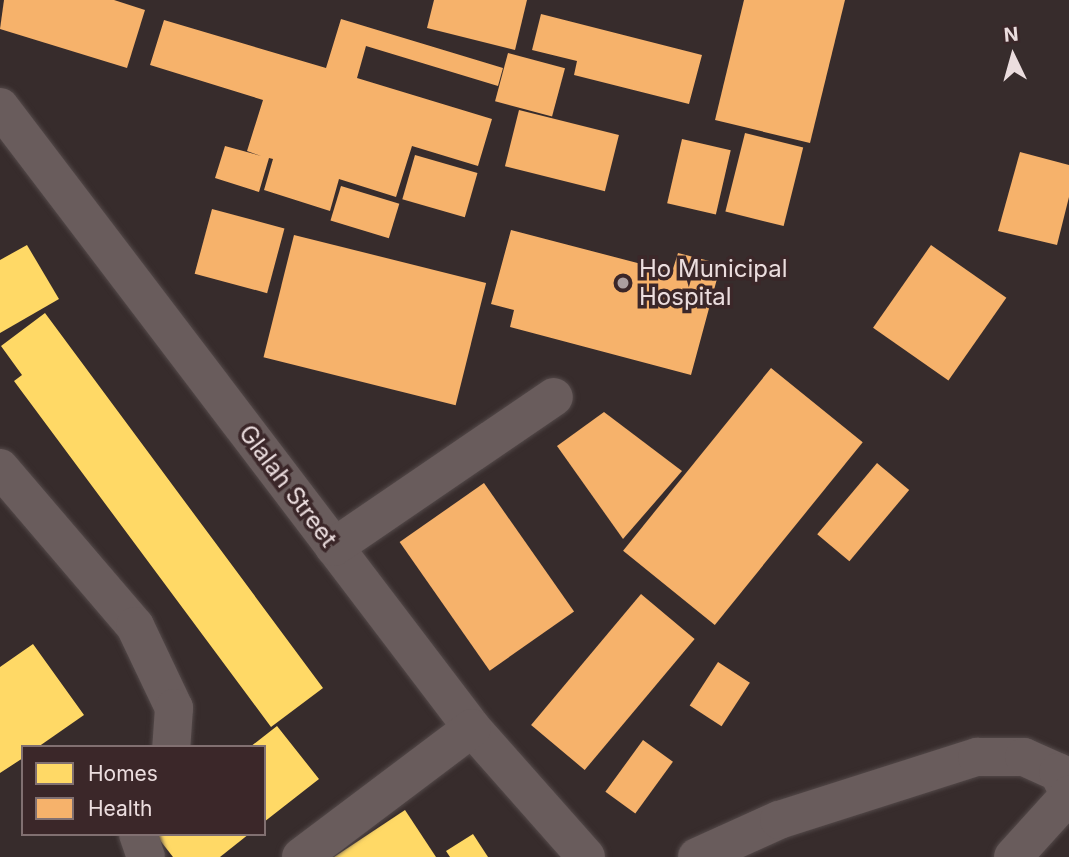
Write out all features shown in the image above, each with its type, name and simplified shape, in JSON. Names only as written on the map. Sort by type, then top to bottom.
[{"type":"street","name":"Glalah Street","points":[[0,107],[472,728],[586,857]]},
{"type":"street","points":[[334,547],[554,397]]},
{"type":"street","points":[[0,468],[135,625],[174,708],[171,745]]},
{"type":"street","points":[[301,857],[472,728]]},
{"type":"street","points":[[697,857],[779,820],[977,757],[1024,757],[1058,772],[1069,795],[1013,857]]},
{"type":"street","points":[[139,836],[146,857]]},
{"type":"building: Homes","points":[[27,245],[59,299],[0,333],[0,260]]},
{"type":"building: Homes","points":[[45,313],[323,688],[271,727],[14,381],[22,375],[1,346]]},
{"type":"building: Homes","points":[[33,644],[84,715],[41,745],[21,745],[21,759],[0,773],[0,667]]},
{"type":"building: Homes","points":[[277,726],[319,779],[266,820],[266,745],[253,745]]},
{"type":"building: Homes","points":[[405,810],[436,857],[334,857]]},
{"type":"building: Homes","points":[[473,834],[488,857],[450,857],[446,851]]},
{"type":"building: Homes","points":[[157,836],[246,836],[220,857],[173,857]]},
{"type":"building: Health","points":[[4,0],[114,0],[145,10],[127,68],[0,29]]},
{"type":"building: Health","points":[[434,0],[527,0],[515,50],[427,28]]},
{"type":"building: Health","points":[[744,0],[845,0],[810,143],[715,120]]},
{"type":"building: Health","points":[[541,14],[702,55],[689,104],[574,75],[577,61],[532,50]]},
{"type":"building: Health","points":[[341,19],[503,68],[498,86],[366,46],[357,78],[492,119],[478,166],[412,146],[396,197],[339,179],[330,211],[264,190],[273,159],[269,158],[259,192],[215,178],[225,146],[261,156],[247,151],[263,100],[150,65],[164,20],[326,68]]},
{"type":"building: Health","points":[[508,53],[565,68],[552,117],[495,101]]},
{"type":"building: Health","points":[[519,110],[619,135],[605,191],[505,166]]},
{"type":"building: Health","points":[[745,133],[803,148],[784,226],[725,212]]},
{"type":"building: Health","points":[[682,139],[731,150],[716,215],[667,203]]},
{"type":"building: Health","points":[[1020,152],[1069,165],[1069,197],[1057,245],[998,231]]},
{"type":"building: Health","points":[[415,155],[477,173],[465,217],[402,199]]},
{"type":"building: Health","points":[[341,186],[399,204],[389,238],[330,220]]},
{"type":"building: Health","points":[[212,209],[284,228],[267,293],[195,274]]},
{"type":"building: Health","points":[[511,230],[672,272],[678,253],[721,264],[691,375],[510,327],[514,310],[491,304]]},
{"type":"building: Health","points":[[294,235],[486,283],[456,405],[264,357]]},
{"type":"building: Health","points":[[931,245],[1006,298],[948,381],[873,328]]},
{"type":"building: Health","points":[[771,368],[863,442],[715,625],[623,551]]},
{"type":"building: Health","points":[[604,412],[682,471],[623,539],[557,446]]},
{"type":"building: Health","points":[[877,463],[909,490],[849,561],[817,534]]},
{"type":"building: Health","points":[[484,483],[574,612],[490,671],[400,542]]},
{"type":"building: Health","points":[[641,594],[695,639],[585,770],[531,725]]},
{"type":"building: Health","points":[[718,662],[750,683],[722,726],[690,706]]},
{"type":"building: Health","points":[[643,740],[673,762],[635,814],[605,792]]},
{"type":"place","name":"Ho Municipal Hospital","points":[[623,283]]}]
